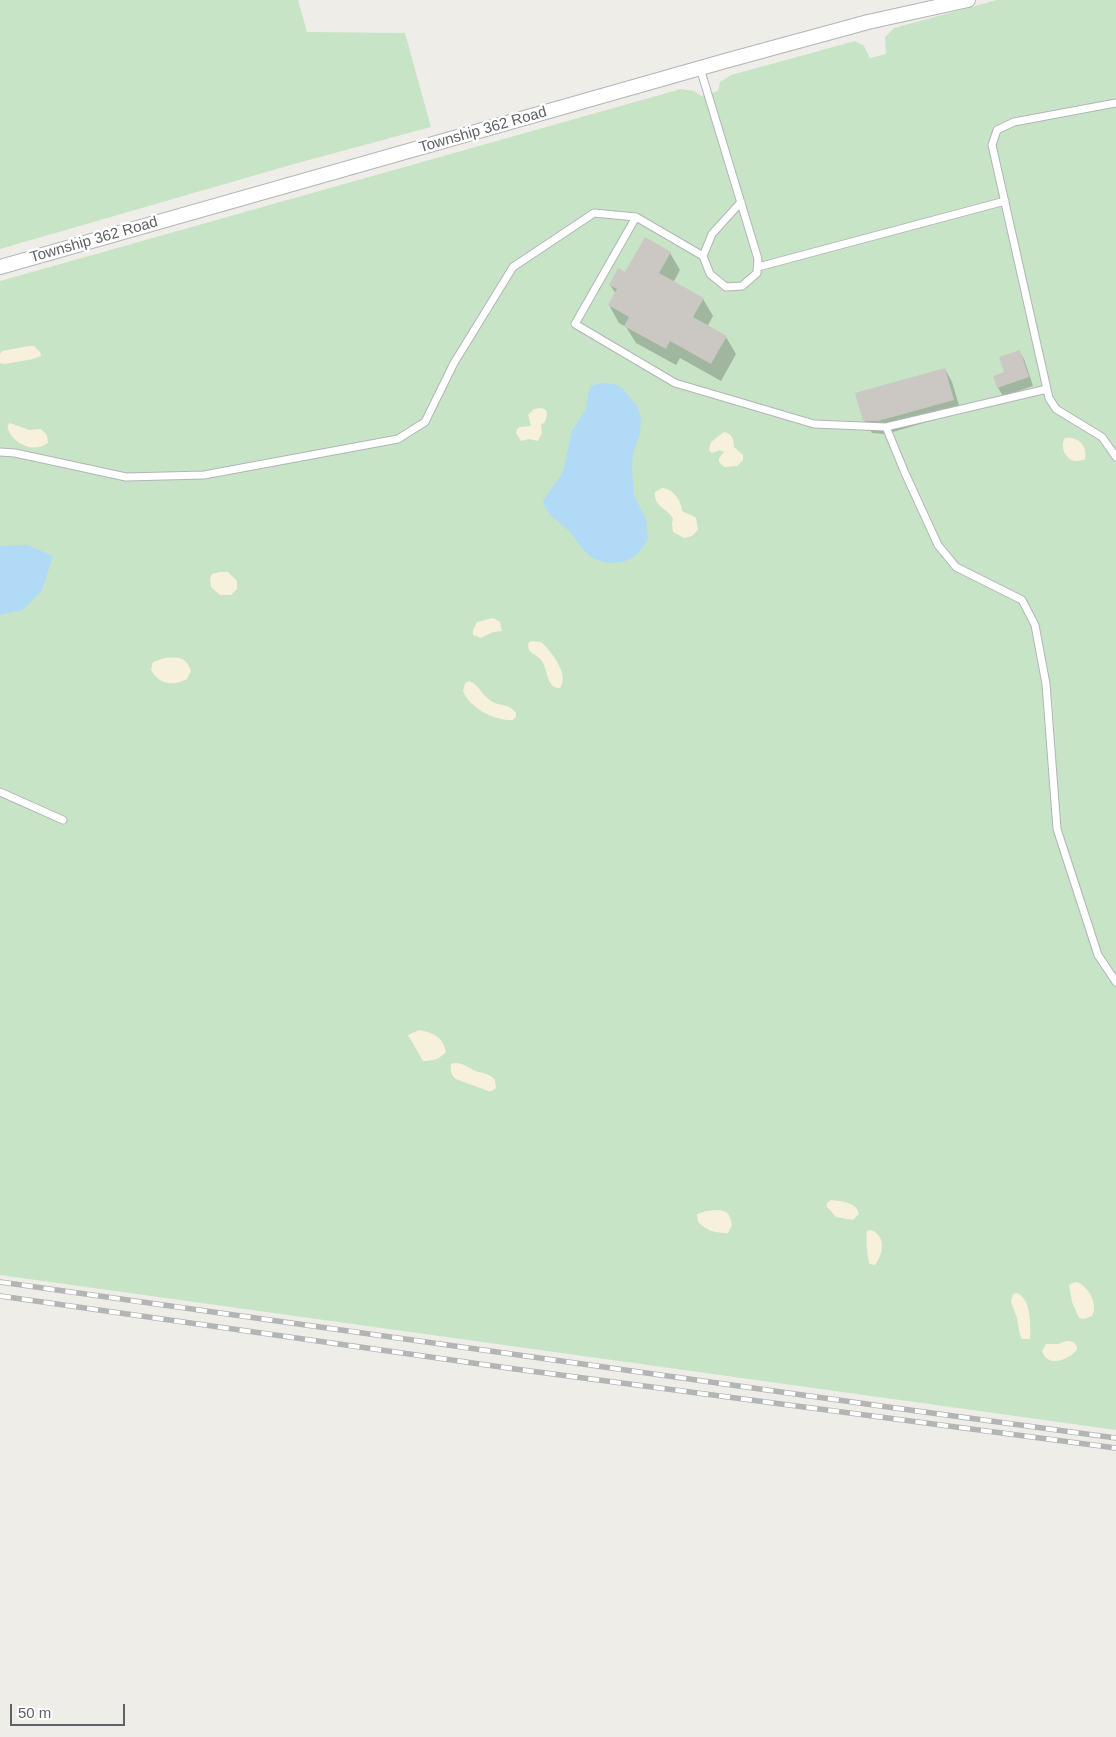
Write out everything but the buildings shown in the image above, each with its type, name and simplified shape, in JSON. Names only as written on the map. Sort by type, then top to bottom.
[{"type":"street","name":"Township 362 Road","points":[[0,267],[700,68],[868,22],[968,0]]},
{"type":"lane","points":[[0,452],[15,453],[126,477],[204,475],[398,439],[425,422],[454,363],[513,267],[594,213],[636,217],[703,256],[710,274],[726,287],[742,286],[757,273],[758,259],[700,68]]},
{"type":"lane","points":[[1116,103],[1014,122],[997,130],[992,145],[1049,398],[1056,408],[1102,436],[1116,457]]},
{"type":"lane","points":[[758,267],[1005,201]]},
{"type":"lane","points":[[703,256],[712,234],[741,202]]},
{"type":"lane","points":[[636,217],[575,324],[675,383],[814,424],[886,427],[1046,388]]},
{"type":"lane","points":[[886,427],[938,545],[956,568],[1022,600],[1035,624],[1046,684],[1057,829],[1098,955],[1116,982]]},
{"type":"lane","points":[[0,792],[63,820]]},
{"type":"green space","points":[[0,0],[298,0],[307,32],[405,33],[431,127],[294,164],[0,249]]},
{"type":"green space","points":[[997,0],[1116,0],[1116,1430],[0,1275],[0,281],[681,89],[694,91],[701,96],[718,91],[720,82],[731,75],[855,41],[864,46],[870,58],[886,54],[885,37],[894,28]]},
{"type":"sand","points":[[34,346],[41,356],[5,364],[0,363],[2,351]]},
{"type":"sand","points":[[542,408],[546,410],[547,414],[545,422],[541,425],[542,433],[538,441],[529,439],[521,441],[516,433],[517,429],[531,426],[528,415],[534,409]]},
{"type":"sand","points":[[10,423],[29,430],[41,429],[47,435],[48,443],[39,447],[23,445],[8,430]]},
{"type":"sand","points":[[724,432],[731,435],[734,447],[743,455],[743,460],[737,466],[724,467],[719,462],[719,458],[724,452],[720,450],[712,453],[709,450],[711,442]]},
{"type":"sand","points":[[1065,438],[1078,440],[1081,443],[1086,454],[1085,459],[1076,461],[1069,459],[1063,449]]},
{"type":"sand","points":[[662,488],[670,490],[676,495],[682,511],[696,518],[698,530],[692,536],[684,538],[673,532],[673,519],[656,501],[655,497],[655,492]]},
{"type":"sand","points":[[228,572],[237,581],[237,589],[231,595],[220,595],[211,587],[210,578],[212,574]]},
{"type":"sand","points":[[493,618],[500,622],[502,631],[493,632],[481,638],[473,635],[477,622]]},
{"type":"sand","points":[[529,642],[541,642],[550,651],[558,664],[563,677],[560,688],[552,685],[541,660],[528,648]]},
{"type":"sand","points":[[165,658],[184,660],[191,671],[187,679],[176,683],[166,683],[154,675],[151,670],[153,662]]},
{"type":"sand","points":[[469,681],[491,701],[513,710],[516,713],[516,717],[513,720],[506,720],[491,716],[477,708],[463,691],[465,683]]},
{"type":"sand","points":[[419,1030],[437,1036],[443,1043],[446,1052],[436,1059],[423,1061],[408,1035]]},
{"type":"sand","points":[[451,1064],[462,1064],[490,1076],[495,1080],[496,1088],[488,1091],[456,1079],[451,1071]]},
{"type":"sand","points":[[831,1200],[852,1205],[858,1210],[859,1214],[853,1220],[836,1217],[827,1207],[827,1203]]},
{"type":"sand","points":[[717,1210],[726,1212],[729,1216],[732,1225],[728,1233],[712,1231],[698,1222],[697,1214]]},
{"type":"sand","points":[[871,1230],[879,1236],[882,1245],[882,1250],[875,1265],[870,1264],[867,1253],[867,1231]]},
{"type":"sand","points":[[1076,1282],[1085,1287],[1093,1301],[1094,1312],[1092,1316],[1084,1319],[1079,1318],[1072,1302],[1069,1285]]},
{"type":"sand","points":[[1017,1293],[1022,1296],[1028,1306],[1030,1339],[1022,1339],[1020,1335],[1017,1318],[1011,1302],[1013,1294]]},
{"type":"sand","points":[[1066,1341],[1073,1342],[1077,1350],[1064,1359],[1059,1361],[1049,1360],[1042,1351],[1046,1344],[1058,1344]]},
{"type":"water","points":[[600,383],[615,384],[623,389],[637,406],[641,417],[640,434],[633,453],[632,468],[634,495],[646,519],[648,539],[632,558],[615,563],[603,562],[589,555],[570,532],[550,514],[543,501],[563,472],[572,431],[586,409],[591,386]]},
{"type":"water","points":[[27,545],[53,556],[42,590],[23,610],[0,615],[0,546]]},
{"type":"railway","points":[[0,1282],[1116,1438]]},
{"type":"railway","points":[[0,1296],[515,1369],[1116,1448]]}]
